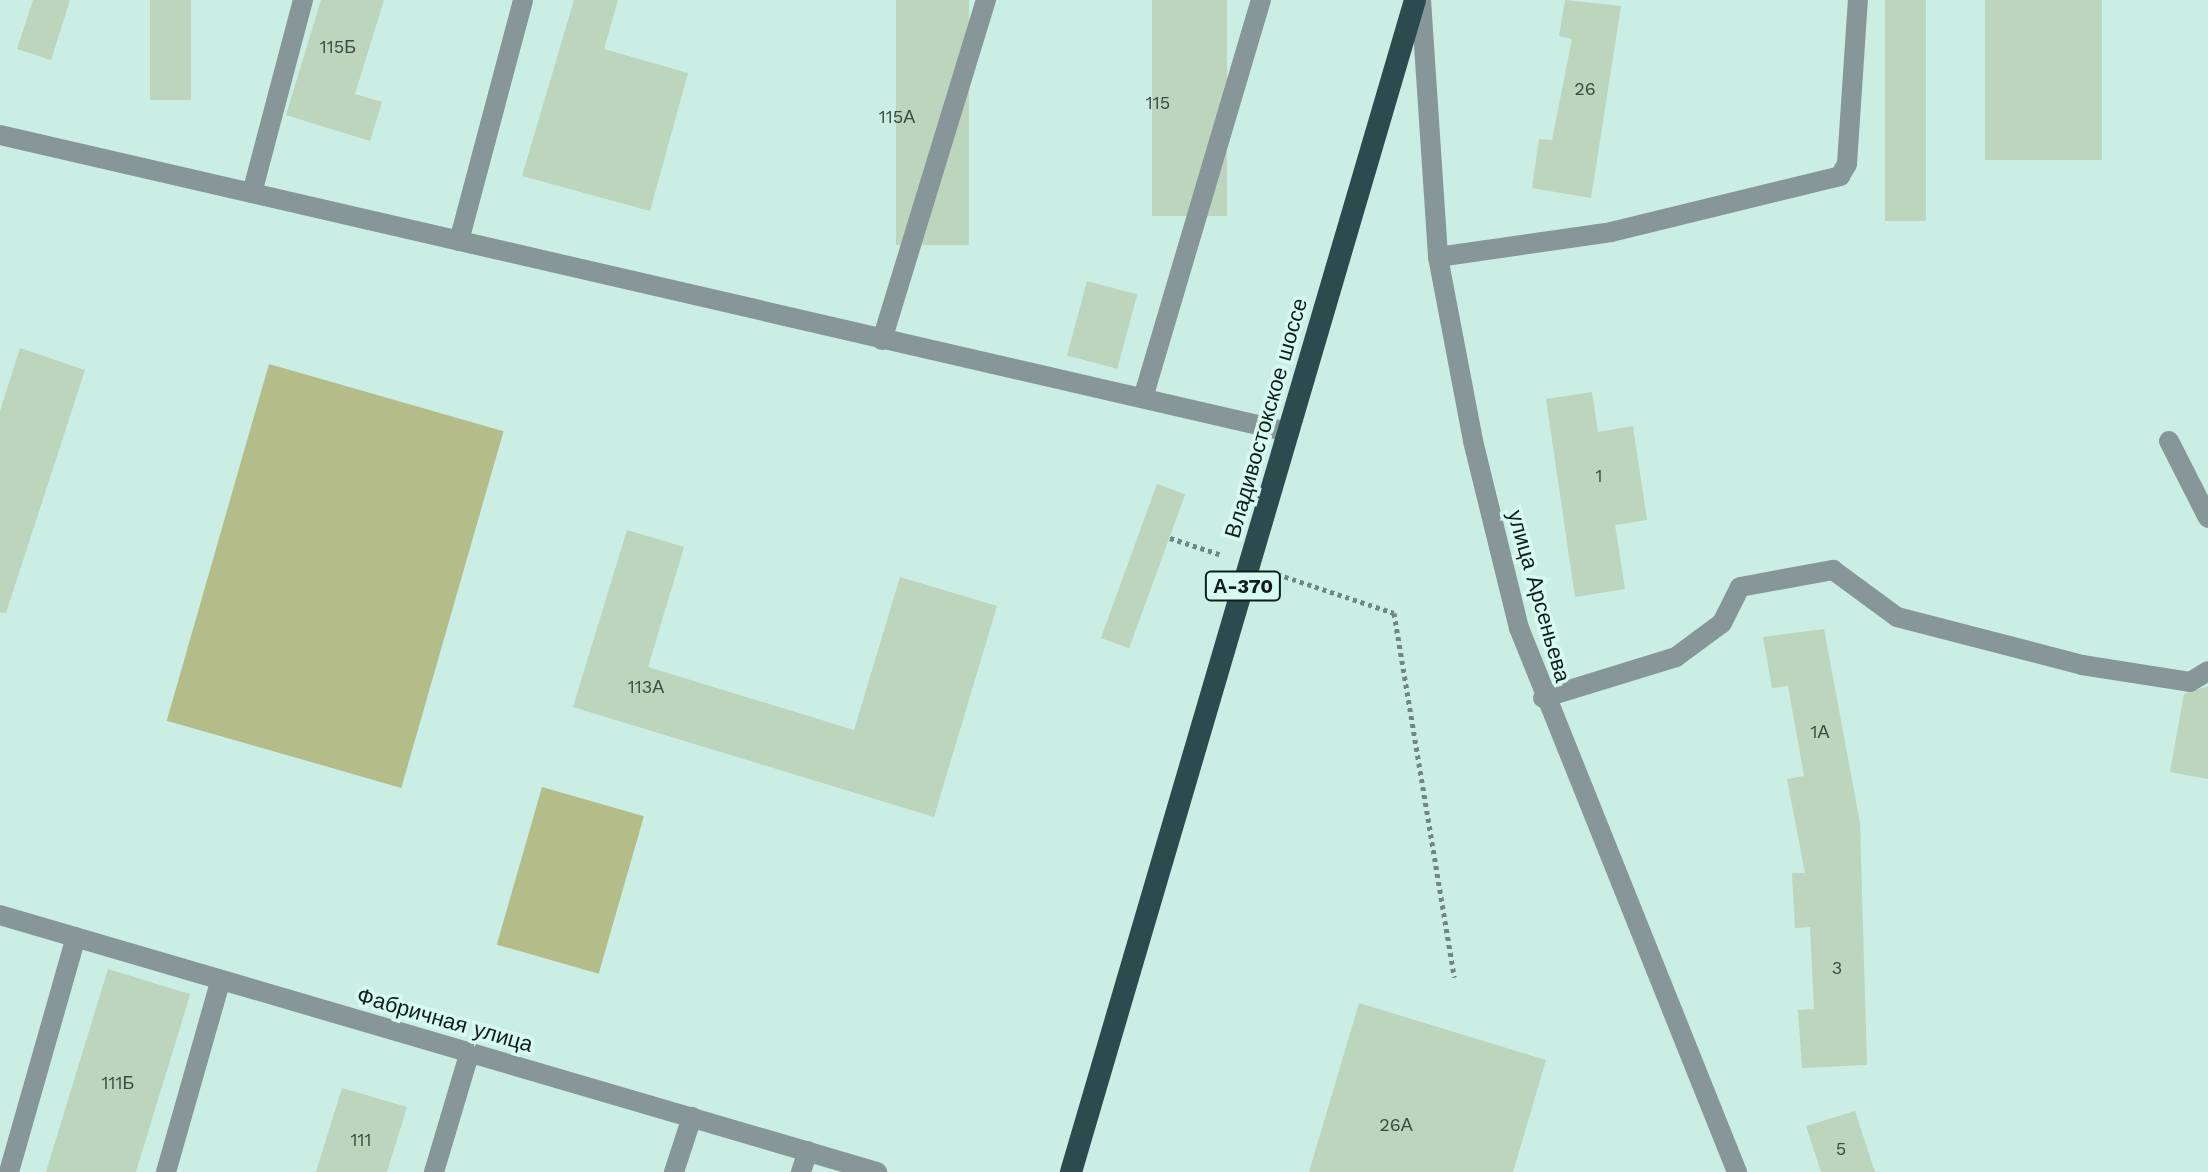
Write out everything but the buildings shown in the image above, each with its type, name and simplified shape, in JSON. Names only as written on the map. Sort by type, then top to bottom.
[{"type":"highway","name":"Владивостокское шоссе","points":[[1071,1172],[1418,0]]},
{"type":"street","points":[[252,193],[303,0]]},
{"type":"street","points":[[459,241],[523,0]]},
{"type":"street","points":[[882,340],[986,0]]},
{"type":"street","points":[[1143,398],[1261,0]]},
{"type":"street","name":"улица Арсеньева","points":[[1418,0],[1438,257],[1476,455],[1543,698],[1737,1172]]},
{"type":"street","points":[[1438,257],[1611,232],[1840,176],[1847,164],[1858,0]]},
{"type":"street","points":[[0,135],[1289,432]]},
{"type":"street","points":[[2169,441],[2208,518]]},
{"type":"street","points":[[1543,698],[1676,657],[1722,623],[1740,587],[1833,570],[1897,617],[2082,665],[2190,682],[2208,671]]},
{"type":"street","name":"Фабричная улица","points":[[0,915],[220,982],[470,1051],[877,1172]]},
{"type":"street","points":[[9,1172],[76,937]]},
{"type":"street","points":[[166,1172],[220,982]]},
{"type":"street","points":[[434,1172],[470,1051]]},
{"type":"street","points":[[674,1172],[692,1117]]},
{"type":"street","points":[[801,1172],[808,1151]]},
{"type":"path","points":[[1170,538],[1229,558]]},
{"type":"path","points":[[1259,568],[1394,613],[1454,977]]},
{"type":"green space","points":[[269,364],[504,431],[401,788],[167,721]]},
{"type":"green space","points":[[542,787],[644,816],[599,974],[497,945]]}]
